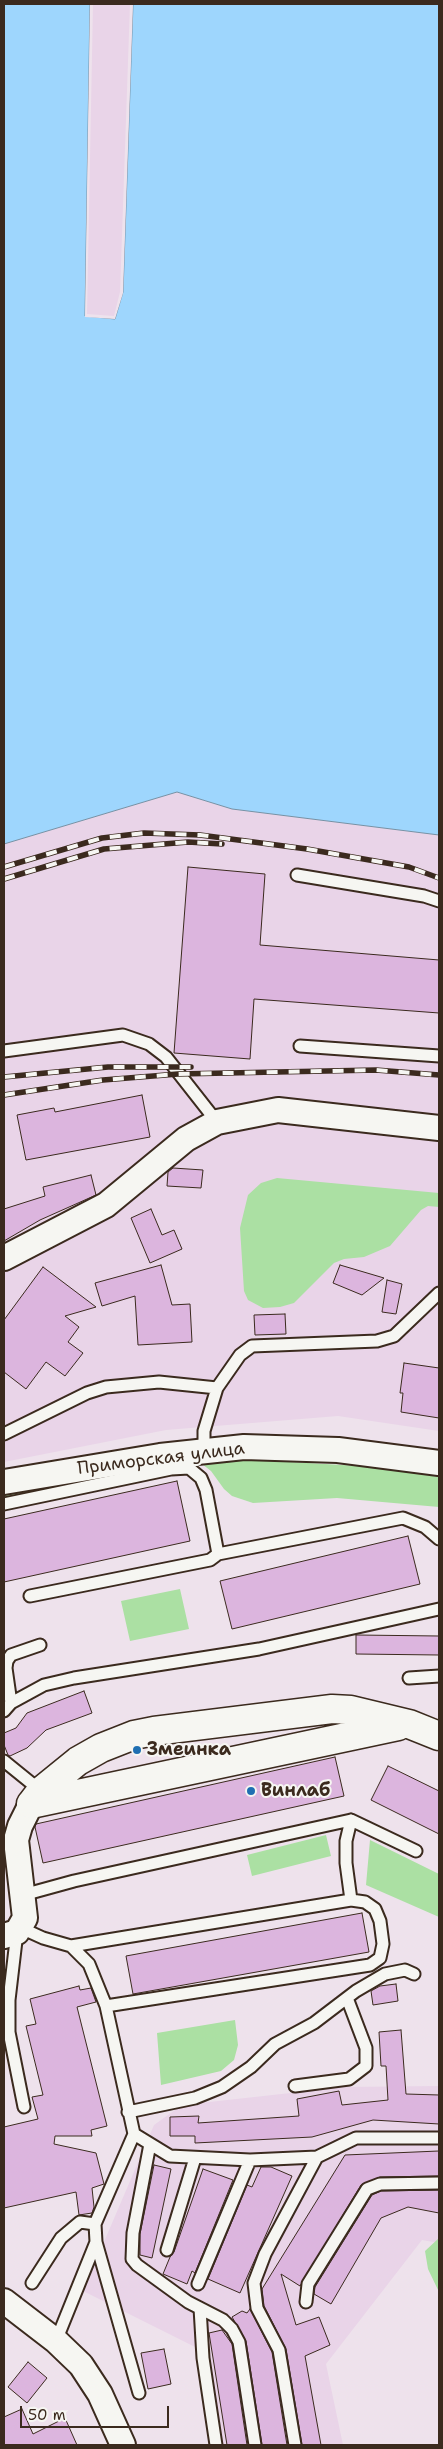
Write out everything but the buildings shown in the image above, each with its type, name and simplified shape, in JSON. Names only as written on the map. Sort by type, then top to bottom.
[{"type":"main road","points":[[36,1797],[78,1761],[101,1748],[154,1731],[332,1709],[351,1710],[409,1724],[439,1736]]},
{"type":"main road","points":[[36,1797],[409,1724]]},
{"type":"street","points":[[4,1258],[106,1205],[186,1139],[217,1122],[239,1116],[278,1110],[439,1128]]},
{"type":"street","name":"Приморская улица","points":[[4,1482],[35,1475],[204,1450],[244,1447],[338,1450],[439,1463]]},
{"type":"street","points":[[14,1932],[24,1918],[23,1895],[10,1841],[36,1797]]},
{"type":"street","points":[[4,2300],[56,2341],[82,2365],[100,2394],[123,2445]]},
{"type":"lane","points":[[296,875],[424,896],[439,901]]},
{"type":"lane","points":[[4,1050],[123,1035],[149,1044],[166,1057],[217,1122]]},
{"type":"lane","points":[[300,1046],[439,1056]]},
{"type":"lane","points":[[204,1450],[204,1431],[217,1388],[240,1355],[252,1346],[377,1341],[394,1336],[439,1293]]},
{"type":"lane","points":[[4,1434],[86,1393],[106,1387],[159,1382],[217,1388]]},
{"type":"lane","points":[[4,1504],[171,1469],[189,1468],[200,1478],[206,1490],[218,1554]]},
{"type":"lane","points":[[30,1596],[210,1560],[218,1554],[403,1518],[426,1527],[439,1539]]},
{"type":"lane","points":[[40,1645],[8,1651],[6,1668],[8,1707],[44,1685],[74,1678],[259,1649],[439,1609]]},
{"type":"lane","points":[[409,1678],[439,1676]]},
{"type":"lane","points":[[4,1760],[36,1797]]},
{"type":"lane","points":[[351,1820],[346,1841],[346,1863],[351,1900]]},
{"type":"lane","points":[[23,1895],[84,1879],[351,1820],[416,1851]]},
{"type":"lane","points":[[24,2106],[9,2032],[6,2003],[14,1932],[71,1946],[351,1900],[366,1902],[375,1909],[380,1922],[383,1944],[380,1958],[370,1965],[106,2006]]},
{"type":"lane","points":[[71,1946],[88,1964],[106,2006],[134,2134],[95,2224],[96,2242],[139,2393]]},
{"type":"lane","points":[[128,2112],[196,2098],[222,2087],[251,2067],[275,2044],[314,2023],[347,1998],[385,1974],[405,1970],[414,1974]]},
{"type":"lane","points":[[295,2086],[349,2079],[366,2066],[366,2048],[347,1998]]},
{"type":"lane","points":[[134,2134],[170,2156],[250,2160],[317,2157],[356,2138],[439,2138]]},
{"type":"lane","points":[[150,2144],[133,2233],[132,2259],[137,2265],[188,2302],[223,2320],[239,2342],[255,2445]]},
{"type":"lane","points":[[295,2445],[279,2350],[257,2308],[254,2284],[265,2254],[317,2157]]},
{"type":"lane","points":[[167,2250],[195,2158]]},
{"type":"lane","points":[[198,2284],[250,2160]]},
{"type":"lane","points":[[306,2302],[308,2284],[366,2189],[380,2184],[439,2183]]},
{"type":"lane","points":[[32,2283],[62,2238],[80,2222],[95,2224]]},
{"type":"lane","points":[[56,2341],[96,2242]]},
{"type":"lane","points":[[200,2308],[203,2358],[216,2445]]},
{"type":"shaded area","points":[[90,4],[133,4],[123,293],[115,319],[85,317]]},
{"type":"shaded area","points":[[177,792],[232,809],[439,835],[439,1431],[338,1416],[166,1430],[4,1462],[4,844]]},
{"type":"shaded area","points":[[439,2086],[439,2243],[422,2240],[326,2364],[343,2445],[223,2445],[209,2354],[83,2291],[154,2125],[182,2105],[345,2087]]},
{"type":"green space","points":[[277,1178],[439,1193],[439,1207],[428,1206],[421,1210],[390,1246],[364,1257],[344,1259],[334,1263],[294,1303],[280,1307],[263,1308],[248,1300],[244,1291],[240,1228],[248,1195],[261,1183]]},
{"type":"green space","points":[[202,1457],[378,1467],[439,1477],[439,1507],[337,1498],[253,1503],[232,1496],[224,1489],[211,1471],[202,1464],[185,1464],[4,1497],[4,1490]]},
{"type":"green space","points":[[180,1589],[189,1629],[130,1641],[121,1601]]},
{"type":"green space","points":[[326,1835],[331,1856],[252,1876],[247,1855]]},
{"type":"green space","points":[[370,1840],[439,1874],[439,1917],[366,1885]]},
{"type":"green space","points":[[235,2020],[238,2045],[234,2060],[221,2071],[161,2085],[157,2033]]},
{"type":"green space","points":[[439,2238],[439,2292],[428,2269],[425,2251]]},
{"type":"water","points":[[4,4],[90,4],[85,316],[115,319],[123,292],[133,4],[439,4],[439,835],[232,809],[177,792],[4,844]]},
{"type":"pier","points":[[90,4],[93,4],[87,314],[114,316],[120,292],[130,4],[133,4],[123,293],[115,319],[85,317]]},
{"type":"railway","points":[[4,867],[102,838],[144,833],[200,835],[307,849],[409,867],[439,878]]},
{"type":"railway","points":[[4,879],[104,849],[188,842],[222,844]]},
{"type":"railway","points":[[4,1077],[108,1067],[191,1067]]},
{"type":"railway","points":[[4,1095],[103,1080],[178,1074],[376,1070],[439,1075]]},
{"type":"place","name":"Змеинка","points":[[137,1750]]},
{"type":"place","name":"Винлаб","points":[[251,1791]]}]
